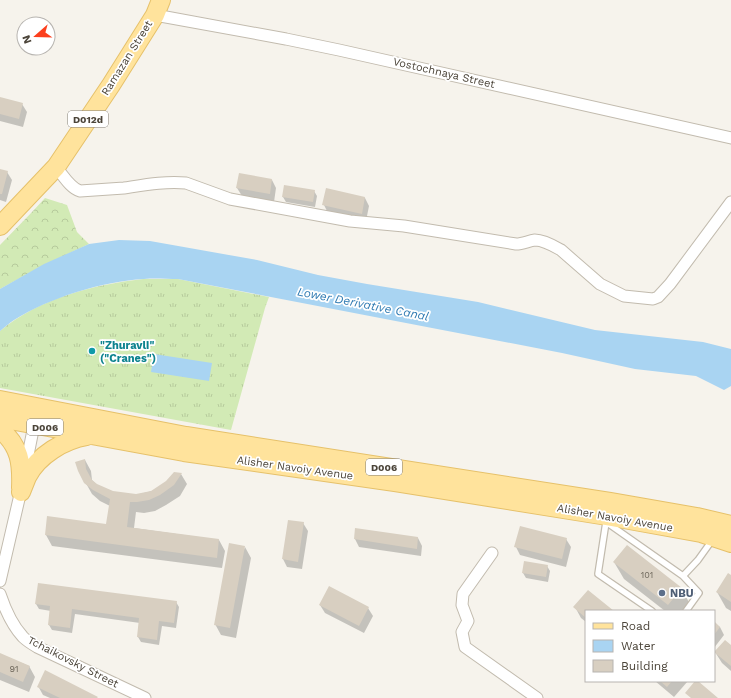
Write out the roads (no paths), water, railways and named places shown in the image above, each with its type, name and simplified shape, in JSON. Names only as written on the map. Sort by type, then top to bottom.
[{"type":"main road","name":"Ramazan Street","points":[[0,226],[56,167],[111,86],[158,7]]},
{"type":"main road","name":"Alisher Navoiy Avenue","points":[[0,400],[186,436],[610,502],[697,517],[731,525]]},
{"type":"main road","points":[[34,424],[37,407]]},
{"type":"main road","name":"Alisher Navoiy Avenue","points":[[0,418],[184,452],[394,482],[607,519],[687,531],[714,537],[731,543]]},
{"type":"main road","points":[[0,429],[11,440],[18,455],[21,468],[21,492]]},
{"type":"main road","points":[[21,492],[30,472],[45,455],[62,444],[90,435]]},
{"type":"street","name":"Vostochnaya Street","points":[[158,7],[286,39],[731,138]]},
{"type":"street","points":[[56,167],[73,187],[80,191],[169,182],[186,183],[230,199],[350,221],[404,226],[516,244],[522,244],[534,240],[540,241],[561,250],[600,284],[624,296],[653,299],[658,297],[670,284],[731,202]]},
{"type":"street","points":[[0,581],[21,492],[34,424]]},
{"type":"street","points":[[492,552],[463,594],[462,605],[468,621],[462,632],[465,647],[537,698]]},
{"type":"street","name":"Tchaikovsky Street","points":[[0,594],[14,626],[24,638],[37,646],[145,698]]},
{"type":"lane","points":[[651,610],[598,574],[607,519],[683,576],[698,593],[687,610]]},
{"type":"lane","points":[[683,576],[698,560],[714,537]]},
{"type":"water","name":"Lower Derivative Canal","points":[[119,240],[150,241],[257,260],[318,275],[478,302],[595,330],[703,342],[731,349],[731,386],[724,390],[696,376],[635,369],[562,353],[178,279],[128,280],[94,287],[60,298],[28,312],[12,321],[0,331],[0,289],[44,264],[89,244]]},
{"type":"water","points":[[154,354],[212,363],[209,381],[151,372]]},
{"type":"place","name":"\"Zhuravli\" (\"Cranes\")","points":[[92,351]]},
{"type":"place","name":"NBU","points":[[662,593]]}]
